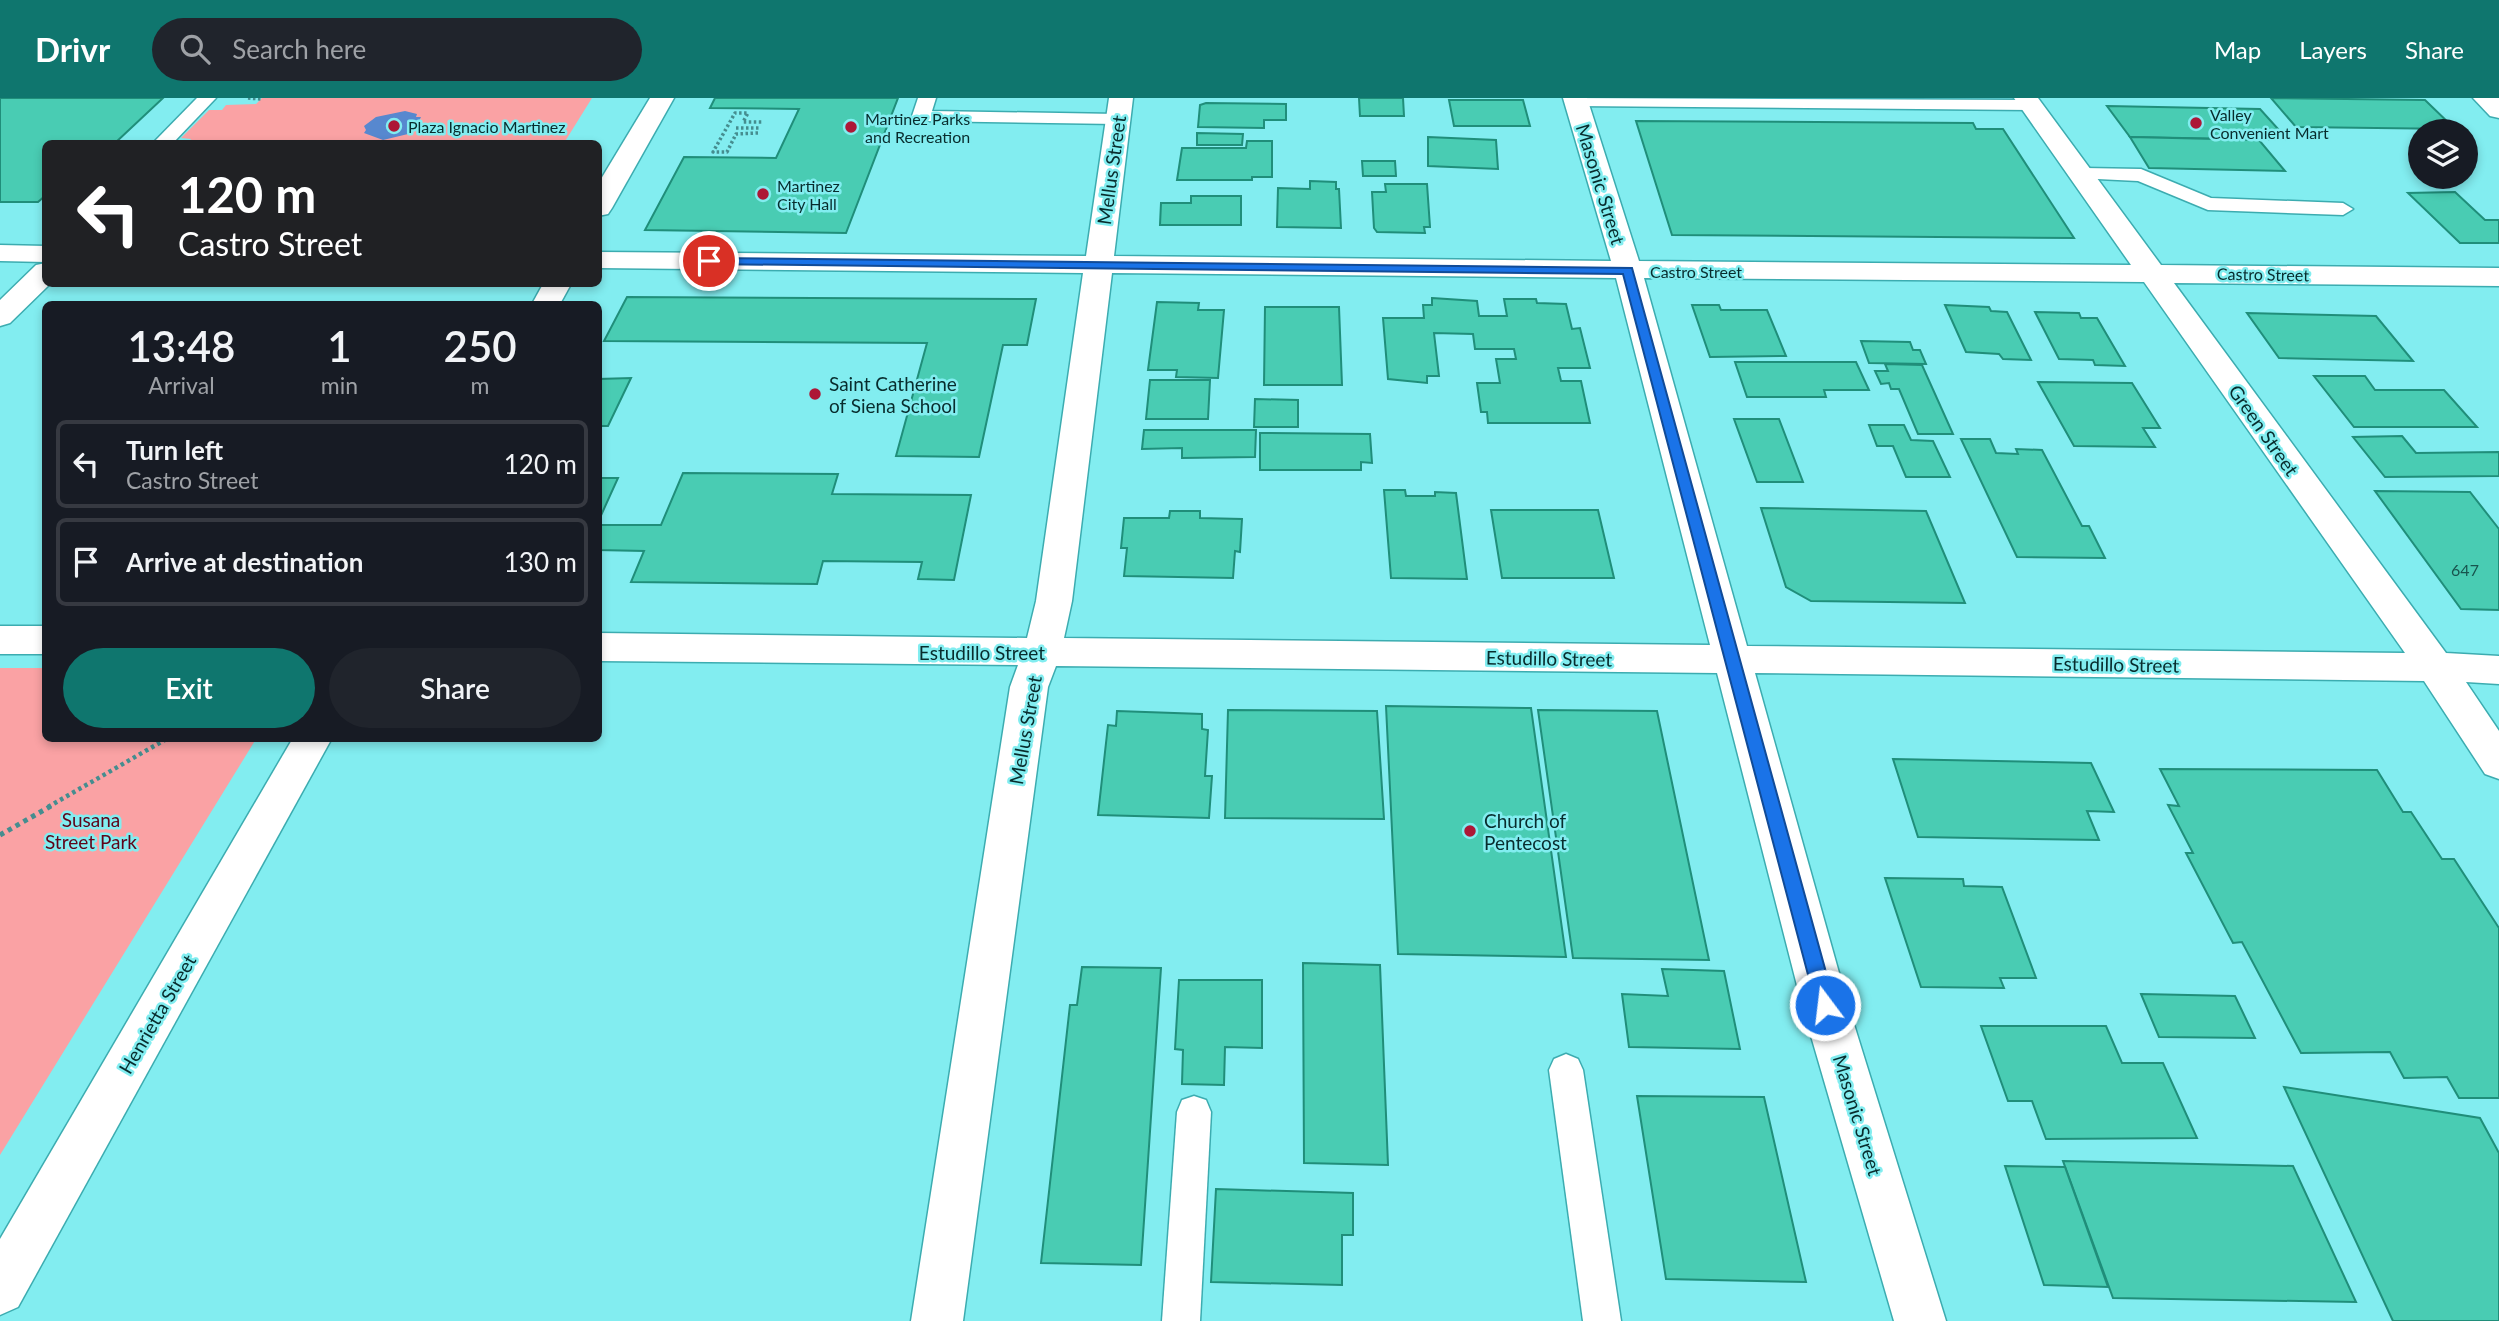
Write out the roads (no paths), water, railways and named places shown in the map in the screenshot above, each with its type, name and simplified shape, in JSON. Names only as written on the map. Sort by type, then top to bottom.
[{"type":"street","points":[[602,201],[662,98]]},
{"type":"street","points":[[2485,98],[2499,111]]},
{"type":"street","name":"Masonic Street","points":[[1576,99],[1628,271],[1825,1005],[1920,1321]]},
{"type":"street","name":"Green Street","points":[[2029,101],[2084,174],[2152,274],[2435,667],[2499,763]]},
{"type":"street","name":"Mellus Street","points":[[937,1321],[1029,687],[1042,652],[1054,601],[1119,108]]},
{"type":"street","points":[[0,253],[42,254]]},
{"type":"street","name":"Castro Street","points":[[602,260],[2499,277]]},
{"type":"street","points":[[0,317],[42,275]]},
{"type":"street","points":[[0,640],[42,640]]},
{"type":"street","name":"Estudillo Street","points":[[602,647],[2435,667],[2499,670]]},
{"type":"street","name":"Henrietta Street","points":[[0,1289],[311,742]]},
{"type":"lane","points":[[165,140],[207,98]]},
{"type":"lane","points":[[927,98],[921,116],[1119,108]]},
{"type":"lane","points":[[1576,99],[2029,101]]},
{"type":"lane","points":[[2084,174],[2141,175],[2208,204],[2343,209]]},
{"type":"lane","points":[[1566,1070],[1602,1321]]},
{"type":"lane","points":[[1181,1321],[1194,1112]]},
{"type":"water","points":[[405,111],[421,117],[419,121],[422,125],[408,134],[383,140],[364,133],[364,126],[376,117]]},
{"type":"place","name":"Valley Convenient Mart","points":[[2196,123]]},
{"type":"place","name":"Plaza Ignacio Martinez","points":[[394,126]]},
{"type":"place","name":"Martinez Parks and Recreation","points":[[851,127]]},
{"type":"place","name":"Martinez City Hall","points":[[763,194]]},
{"type":"place","name":"Saint Catherine of Siena School","points":[[815,394]]},
{"type":"place","name":"Church of Pentecost","points":[[1470,831]]},
{"type":"park label","name":"Susana Street Park","points":[[91,830]]}]
